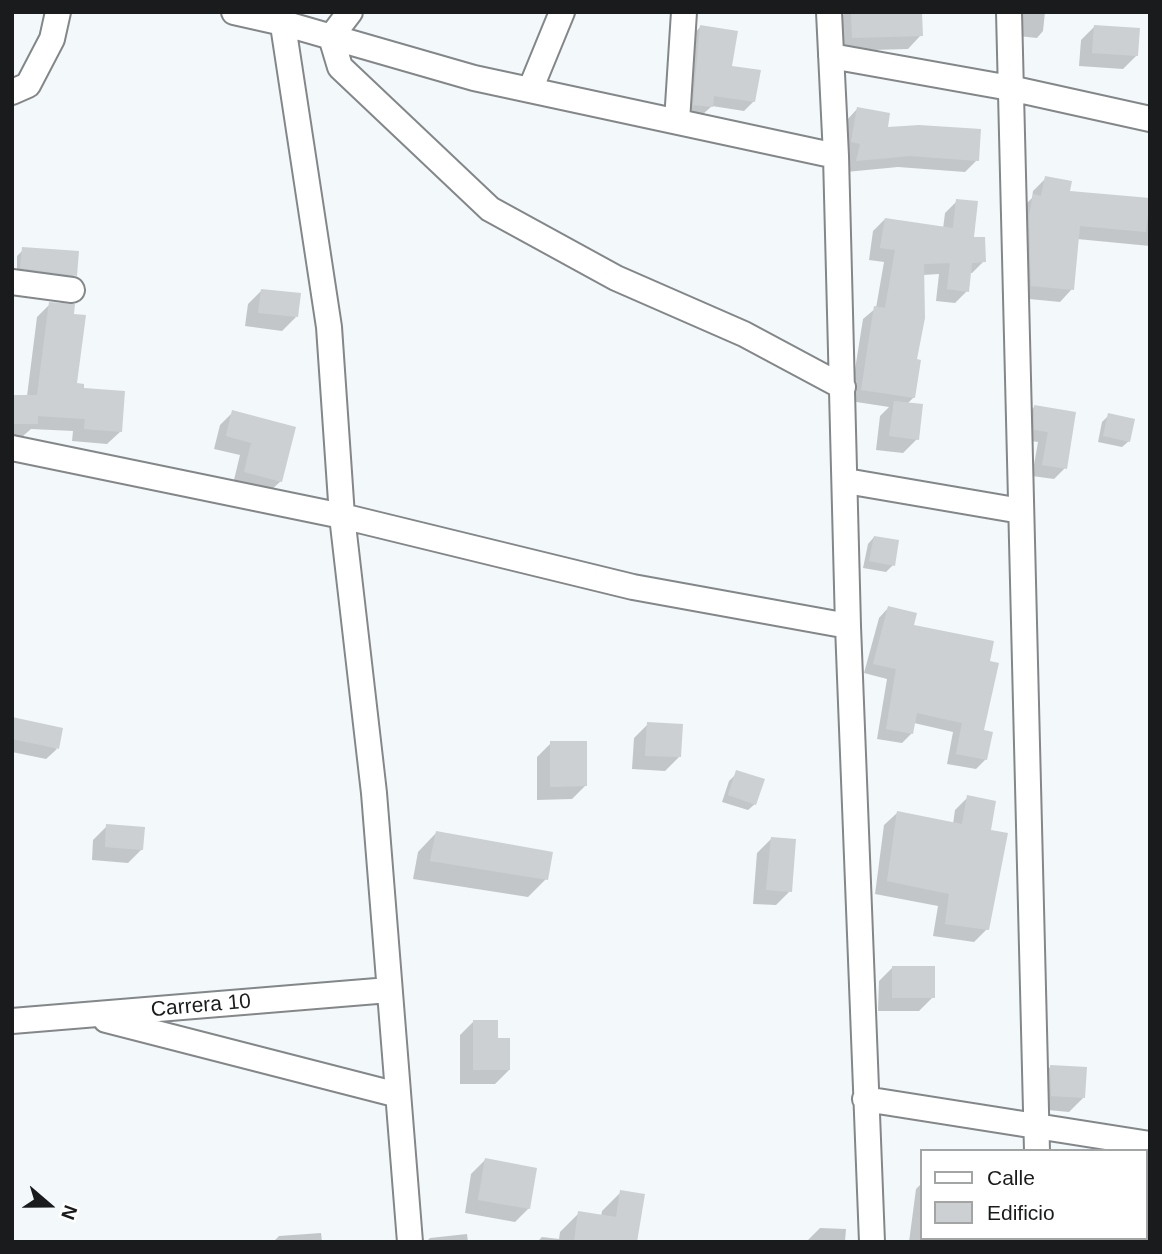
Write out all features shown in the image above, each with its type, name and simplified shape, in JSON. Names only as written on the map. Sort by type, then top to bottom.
[{"type":"street","points":[[20,88],[52,39],[58,12]]},
{"type":"street","points":[[234,12],[282,18],[331,37],[474,78],[836,156]]},
{"type":"street","points":[[331,37],[350,12]]},
{"type":"street","points":[[530,90],[562,12]]},
{"type":"street","points":[[677,121],[684,12]]},
{"type":"street","points":[[829,12],[836,156],[848,626],[872,1242]]},
{"type":"street","points":[[1009,12],[1037,1149]]},
{"type":"street","points":[[282,18],[330,327],[342,516],[374,793],[410,1242]]},
{"type":"street","points":[[331,37],[341,67],[490,209],[616,278],[744,334],[843,387]]},
{"type":"street","points":[[831,56],[1010,88],[1150,119]]},
{"type":"street","points":[[12,282],[72,290]]},
{"type":"street","points":[[12,447],[342,516],[633,587],[848,626]]},
{"type":"street","points":[[846,481],[1021,511]]},
{"type":"street","name":"Carrera 10","points":[[12,1021],[389,990]]},
{"type":"street","points":[[88,1016],[398,1095]]},
{"type":"street","points":[[865,1099],[1150,1144]]},
{"type":"building","points":[[851,12],[922,12],[923,36],[852,38]]},
{"type":"building","points":[[700,25],[738,31],[732,66],[761,70],[755,102],[714,96],[713,107],[693,105]]},
{"type":"building","points":[[1094,25],[1140,28],[1138,56],[1092,53]]},
{"type":"building","points":[[857,107],[890,113],[888,127],[919,125],[981,129],[979,161],[910,156],[856,161],[860,144],[851,142]]},
{"type":"building","points":[[1045,176],[1072,181],[1070,191],[1150,198],[1146,232],[1080,226],[1074,290],[1031,286],[1029,217],[1033,194],[1041,196]]},
{"type":"building","points":[[956,199],[978,201],[974,237],[985,237],[986,262],[972,263],[969,292],[947,289],[950,263],[924,264],[925,318],[917,359],[921,360],[915,398],[861,390],[874,306],[885,308],[895,250],[880,248],[885,218],[953,228]]},
{"type":"building","points":[[22,247],[79,251],[77,276],[20,268]]},
{"type":"building","points":[[261,289],[301,293],[298,317],[258,313]]},
{"type":"building","points":[[49,302],[75,304],[74,314],[86,315],[77,383],[84,384],[84,388],[125,391],[122,432],[84,429],[85,419],[38,416],[38,424],[12,424],[12,395],[37,395]]},
{"type":"building","points":[[894,401],[923,404],[919,440],[889,436]]},
{"type":"building","points":[[1034,405],[1076,412],[1067,469],[1042,465],[1048,432],[1034,430]]},
{"type":"building","points":[[232,410],[296,427],[282,482],[244,472],[251,443],[226,436]]},
{"type":"building","points":[[1108,413],[1135,419],[1130,442],[1103,436]]},
{"type":"building","points":[[874,536],[899,540],[895,566],[869,561]]},
{"type":"building","points":[[888,606],[917,613],[914,625],[994,641],[990,661],[999,663],[984,730],[993,732],[987,760],[956,754],[962,723],[917,713],[913,734],[886,729],[896,669],[873,664]]},
{"type":"building","points":[[12,717],[63,728],[59,749],[12,739]]},
{"type":"building","points":[[647,722],[683,724],[681,757],[645,756]]},
{"type":"building","points":[[550,741],[587,741],[587,786],[550,787]]},
{"type":"building","points":[[736,770],[765,779],[756,805],[728,795]]},
{"type":"building","points":[[967,795],[996,801],[991,830],[1008,833],[989,930],[945,924],[949,894],[887,881],[897,811],[962,824]]},
{"type":"building","points":[[106,824],[145,827],[143,850],[105,847]]},
{"type":"building","points":[[436,831],[553,852],[548,880],[430,861]]},
{"type":"building","points":[[771,837],[796,839],[792,892],[766,890]]},
{"type":"building","points":[[892,966],[935,966],[935,998],[892,998]]},
{"type":"building","points":[[473,1020],[498,1020],[498,1038],[510,1038],[510,1070],[473,1070]]},
{"type":"building","points":[[1050,1065],[1087,1067],[1085,1098],[1051,1096]]},
{"type":"building","points":[[485,1158],[537,1168],[530,1209],[478,1200]]},
{"type":"building","points":[[620,1190],[645,1194],[637,1242],[574,1242],[578,1211],[616,1217]]}]
